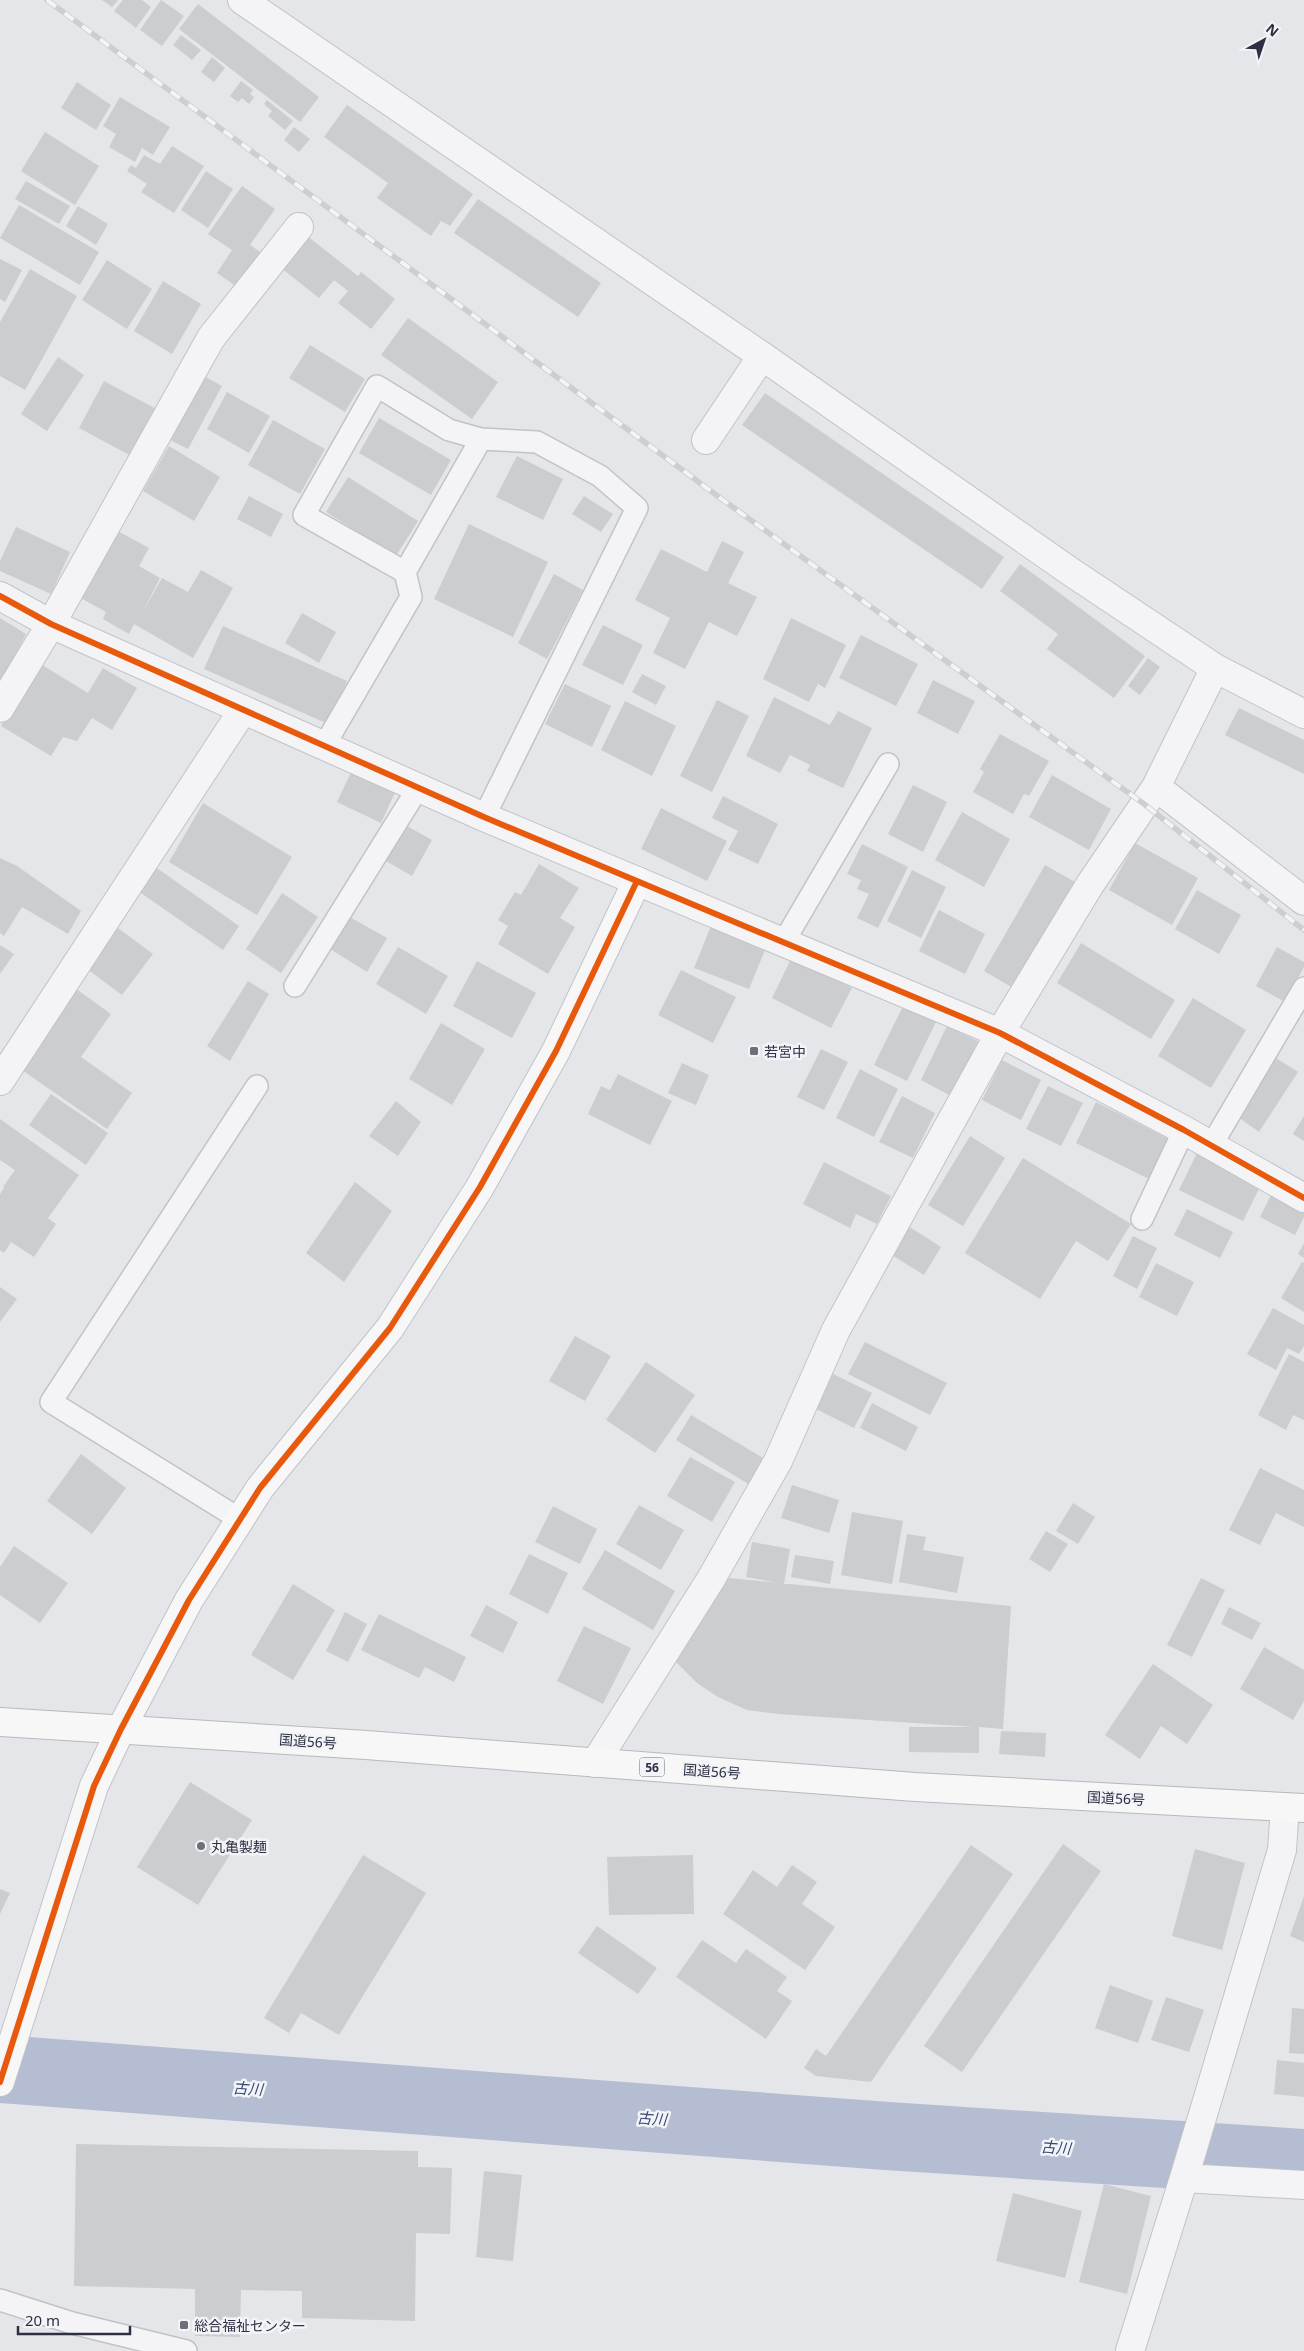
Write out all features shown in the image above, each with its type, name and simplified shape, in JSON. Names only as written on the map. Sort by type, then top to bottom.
[{"type":"main road","points":[[0,2082],[94,1786],[121,1729],[190,1600],[260,1488],[390,1328],[480,1187],[556,1051],[637,881]]},
{"type":"main road","name":"国道56号","points":[[0,1722],[366,1745],[925,1787],[1295,1807]]},
{"type":"street","points":[[242,0],[762,356],[1071,572],[1215,668],[1304,714]]},
{"type":"street","points":[[0,708],[51,624],[211,338],[299,227]]},
{"type":"street","points":[[706,440],[762,356]]},
{"type":"street","points":[[0,596],[51,624],[484,817],[1000,1033],[1184,1130],[1304,1198]]},
{"type":"street","points":[[595,1763],[711,1579],[778,1461],[836,1330],[1000,1033],[1089,886],[1156,787],[1215,668]]},
{"type":"street","points":[[0,1081],[243,710]]},
{"type":"street","points":[[1156,787],[1304,901]]},
{"type":"street","points":[[1130,2351],[1186,2172],[1295,1807]]},
{"type":"street","points":[[1186,2172],[1304,2185]]},
{"type":"lane","points":[[405,572],[304,515],[377,386],[449,430],[481,439],[537,442],[600,476],[636,508],[484,817]]},
{"type":"lane","points":[[324,746],[411,597],[405,572],[481,439]]},
{"type":"lane","points":[[783,943],[888,764]]},
{"type":"lane","points":[[295,986],[418,788]]},
{"type":"lane","points":[[1211,1146],[1304,988]]},
{"type":"lane","points":[[241,1520],[51,1402],[257,1086]]},
{"type":"lane","points":[[1142,1219],[1184,1130]]},
{"type":"lane","points":[[0,2300],[72,2323],[186,2351]]},
{"type":"building","points":[[102,0],[118,0],[112,7]]},
{"type":"building","points":[[123,0],[142,0],[151,7],[136,28],[114,11]]},
{"type":"building","points":[[161,0],[184,16],[162,46],[140,30]]},
{"type":"building","points":[[198,4],[319,97],[300,122],[179,29]]},
{"type":"building","points":[[181,35],[201,50],[192,60],[173,45]]},
{"type":"building","points":[[212,57],[225,68],[214,82],[201,72]]},
{"type":"building","points":[[241,81],[253,90],[250,94],[254,97],[249,104],[242,98],[238,102],[230,96]]},
{"type":"building","points":[[77,82],[111,105],[96,130],[61,108]]},
{"type":"building","points":[[120,97],[170,127],[153,155],[142,148],[135,162],[109,147],[116,134],[103,126]]},
{"type":"building","points":[[267,100],[293,121],[285,130],[268,116],[272,111],[264,104]]},
{"type":"building","points":[[347,105],[473,194],[450,226],[441,221],[431,236],[377,198],[388,183],[324,137]]},
{"type":"building","points":[[294,127],[310,139],[299,152],[284,140]]},
{"type":"building","points":[[45,132],[99,166],[75,205],[21,171]]},
{"type":"building","points":[[172,146],[204,166],[174,213],[141,192],[147,184],[127,171],[131,165],[136,168],[144,155],[160,164]]},
{"type":"building","points":[[206,171],[233,189],[208,228],[181,210]]},
{"type":"building","points":[[26,181],[70,206],[59,224],[15,199]]},
{"type":"building","points":[[242,186],[275,209],[250,245],[265,255],[241,290],[217,273],[232,250],[208,234]]},
{"type":"building","points":[[478,199],[601,283],[578,317],[454,233]]},
{"type":"building","points":[[19,205],[99,252],[80,285],[0,238]]},
{"type":"building","points":[[78,206],[108,224],[96,245],[66,226]]},
{"type":"building","points":[[301,231],[358,276],[361,272],[395,299],[371,329],[338,303],[348,291],[334,280],[319,298],[275,263]]},
{"type":"building","points":[[0,259],[22,270],[5,302],[0,299]]},
{"type":"building","points":[[107,260],[152,289],[127,329],[82,300]]},
{"type":"building","points":[[30,269],[77,296],[25,390],[0,376],[0,322]]},
{"type":"building","points":[[163,281],[201,304],[172,354],[134,331]]},
{"type":"building","points":[[408,318],[498,382],[472,419],[381,355]]},
{"type":"building","points":[[310,345],[365,379],[345,412],[289,378]]},
{"type":"building","points":[[58,357],[84,375],[47,431],[21,414]]},
{"type":"building","points":[[200,374],[222,386],[188,449],[166,438]]},
{"type":"building","points":[[104,381],[160,411],[135,458],[79,428]]},
{"type":"building","points":[[227,392],[270,416],[249,453],[207,429]]},
{"type":"building","points":[[765,393],[1004,557],[982,589],[742,425]]},
{"type":"building","points":[[379,418],[451,460],[431,495],[359,453]]},
{"type":"building","points":[[273,420],[325,449],[300,494],[248,465]]},
{"type":"building","points":[[169,446],[220,477],[194,521],[143,491]]},
{"type":"building","points":[[517,456],[563,479],[543,520],[496,497]]},
{"type":"building","points":[[348,477],[418,521],[396,556],[326,512]]},
{"type":"building","points":[[249,496],[283,514],[271,537],[237,519]]},
{"type":"building","points":[[584,496],[613,514],[601,532],[572,514]]},
{"type":"building","points":[[469,524],[548,562],[513,637],[434,599]]},
{"type":"building","points":[[16,527],[70,552],[51,594],[0,571],[0,561]]},
{"type":"building","points":[[114,529],[149,548],[139,566],[160,578],[142,613],[162,578],[188,592],[201,570],[233,588],[193,658],[134,624],[129,634],[103,619],[106,612],[77,596]]},
{"type":"building","points":[[722,541],[744,552],[728,583],[757,597],[737,636],[709,622],[685,669],[653,653],[670,618],[635,600],[661,549],[707,572]]},
{"type":"building","points":[[1020,564],[1145,656],[1114,698],[1047,649],[1058,634],[1000,591]]},
{"type":"building","points":[[554,574],[583,590],[547,659],[518,643]]},
{"type":"building","points":[[302,613],[336,632],[319,663],[285,643]]},
{"type":"building","points":[[0,618],[26,634],[0,685]]},
{"type":"building","points":[[791,618],[846,645],[825,688],[818,684],[809,702],[763,679]]},
{"type":"building","points":[[603,625],[643,645],[623,685],[582,665]]},
{"type":"building","points":[[223,626],[347,681],[328,724],[204,669]]},
{"type":"building","points":[[861,635],[918,664],[896,706],[839,678]]},
{"type":"building","points":[[1148,658],[1160,667],[1140,695],[1128,686]]},
{"type":"building","points":[[39,663],[88,693],[103,668],[137,688],[112,730],[92,718],[77,741],[63,737],[51,756],[1,726]]},
{"type":"building","points":[[642,674],[666,686],[656,705],[632,692]]},
{"type":"building","points":[[933,680],[975,701],[958,734],[917,713]]},
{"type":"building","points":[[565,684],[611,706],[592,747],[545,724]]},
{"type":"building","points":[[774,697],[830,725],[838,711],[872,728],[843,788],[807,771],[810,765],[790,755],[780,773],[746,756]]},
{"type":"building","points":[[717,700],[749,716],[712,792],[680,776]]},
{"type":"building","points":[[625,701],[676,726],[652,776],[601,750]]},
{"type":"building","points":[[1239,708],[1304,740],[1304,774],[1225,735]]},
{"type":"building","points":[[1000,734],[1049,761],[1029,796],[1024,794],[1013,814],[973,792],[984,772],[980,769]]},
{"type":"building","points":[[353,768],[397,788],[381,823],[337,802]]},
{"type":"building","points":[[1052,775],[1111,809],[1089,850],[1029,817]]},
{"type":"building","points":[[913,785],[947,802],[923,852],[888,834]]},
{"type":"building","points":[[723,796],[778,824],[758,864],[728,850],[738,831],[712,818]]},
{"type":"building","points":[[203,803],[292,857],[257,915],[169,862]]},
{"type":"building","points":[[661,808],[727,841],[707,881],[641,849]]},
{"type":"building","points":[[962,812],[1010,839],[984,887],[935,860]]},
{"type":"building","points":[[400,822],[432,840],[412,876],[379,857]]},
{"type":"building","points":[[1135,843],[1198,878],[1172,925],[1109,890]]},
{"type":"building","points":[[862,844],[908,867],[878,928],[857,918],[869,894],[857,889],[861,880],[847,874]]},
{"type":"building","points":[[0,858],[17,866],[81,911],[68,934],[22,907],[4,936],[0,933]]},
{"type":"building","points":[[539,864],[579,888],[560,918],[575,927],[548,974],[498,944],[508,926],[498,920],[515,892],[521,895]]},
{"type":"building","points":[[1045,865],[1075,882],[1013,988],[984,971]]},
{"type":"building","points":[[154,866],[239,926],[223,950],[138,891]]},
{"type":"building","points":[[912,870],[946,887],[921,938],[887,921]]},
{"type":"building","points":[[1197,890],[1241,915],[1219,954],[1175,929]]},
{"type":"building","points":[[282,893],[318,917],[281,973],[246,949]]},
{"type":"building","points":[[939,910],[985,934],[965,974],[919,951]]},
{"type":"building","points":[[346,915],[387,938],[367,972],[327,947]]},
{"type":"building","points":[[712,923],[767,945],[749,989],[694,968]]},
{"type":"building","points":[[118,928],[153,954],[122,995],[87,969]]},
{"type":"building","points":[[1081,943],[1175,1000],[1151,1039],[1057,983]]},
{"type":"building","points":[[0,945],[14,954],[0,974]]},
{"type":"building","points":[[398,947],[448,976],[426,1014],[376,984]]},
{"type":"building","points":[[1277,947],[1304,962],[1304,967],[1285,1002],[1256,986]]},
{"type":"building","points":[[792,957],[852,988],[831,1028],[772,998]]},
{"type":"building","points":[[477,961],[536,993],[512,1038],[453,1006]]},
{"type":"building","points":[[681,970],[736,997],[713,1043],[658,1015]]},
{"type":"building","points":[[248,981],[269,994],[230,1061],[207,1046]]},
{"type":"building","points":[[75,988],[111,1014],[81,1057],[132,1093],[107,1129],[19,1068]]},
{"type":"building","points":[[1193,998],[1246,1030],[1211,1088],[1158,1056]]},
{"type":"building","points":[[905,1002],[938,1018],[907,1081],[874,1065]]},
{"type":"building","points":[[441,1023],[485,1049],[452,1105],[409,1079]]},
{"type":"building","points":[[947,1026],[978,1041],[951,1096],[921,1080]]},
{"type":"building","points":[[821,1049],[848,1062],[824,1110],[797,1097]]},
{"type":"building","points":[[1276,1058],[1298,1072],[1259,1132],[1238,1117]]},
{"type":"building","points":[[1002,1060],[1041,1080],[1021,1120],[982,1100]]},
{"type":"building","points":[[682,1063],[709,1075],[696,1105],[668,1093]]},
{"type":"building","points":[[860,1069],[898,1089],[874,1137],[836,1118]]},
{"type":"building","points":[[618,1074],[672,1101],[650,1145],[588,1114],[601,1086],[610,1090]]},
{"type":"building","points":[[1048,1086],[1083,1103],[1061,1146],[1026,1129]]},
{"type":"building","points":[[51,1094],[108,1133],[86,1165],[29,1125]]},
{"type":"building","points":[[902,1096],[935,1113],[913,1158],[879,1142]]},
{"type":"building","points":[[396,1101],[421,1122],[398,1156],[369,1136]]},
{"type":"building","points":[[1096,1102],[1171,1140],[1151,1180],[1076,1143]]},
{"type":"building","points":[[1304,1116],[1304,1141],[1293,1134]]},
{"type":"building","points":[[0,1119],[79,1175],[48,1218],[56,1224],[34,1257],[11,1242],[4,1253],[0,1250],[0,1194],[4,1188],[9,1191],[3,1187],[15,1170],[0,1160]]},
{"type":"building","points":[[970,1136],[1005,1158],[963,1226],[928,1205]]},
{"type":"building","points":[[1198,1151],[1262,1183],[1243,1221],[1179,1190]]},
{"type":"building","points":[[1023,1158],[1131,1224],[1108,1261],[1076,1241],[1040,1299],[965,1253]]},
{"type":"building","points":[[824,1162],[891,1196],[877,1224],[856,1214],[850,1228],[803,1204]]},
{"type":"building","points":[[355,1182],[392,1211],[344,1282],[306,1253]]},
{"type":"building","points":[[1273,1191],[1304,1206],[1304,1217],[1295,1235],[1260,1217]]},
{"type":"building","points":[[1187,1209],[1233,1232],[1220,1258],[1174,1235]]},
{"type":"building","points":[[908,1226],[941,1247],[924,1275],[890,1254]]},
{"type":"building","points":[[1133,1236],[1157,1248],[1137,1289],[1113,1276]]},
{"type":"building","points":[[1304,1243],[1304,1258],[1298,1254]]},
{"type":"building","points":[[1302,1262],[1304,1263],[1304,1312],[1281,1298]]},
{"type":"building","points":[[1156,1263],[1194,1282],[1177,1316],[1139,1297]]},
{"type":"building","points":[[0,1287],[17,1299],[0,1322]]},
{"type":"building","points":[[1273,1308],[1304,1325],[1304,1346],[1299,1354],[1287,1348],[1276,1370],[1247,1354]]},
{"type":"building","points":[[575,1336],[611,1356],[585,1401],[549,1381]]},
{"type":"building","points":[[865,1342],[947,1383],[930,1415],[848,1374]]},
{"type":"building","points":[[1289,1354],[1304,1362],[1304,1420],[1293,1415],[1286,1430],[1258,1415]]},
{"type":"building","points":[[646,1362],[695,1395],[655,1453],[606,1420]]},
{"type":"building","points":[[833,1374],[872,1393],[854,1428],[816,1409]]},
{"type":"building","points":[[872,1403],[918,1427],[906,1451],[860,1428]]},
{"type":"building","points":[[691,1415],[765,1459],[750,1485],[676,1440]]},
{"type":"building","points":[[81,1454],[126,1488],[92,1534],[47,1501]]},
{"type":"building","points":[[690,1457],[735,1482],[712,1522],[667,1496]]},
{"type":"building","points":[[1260,1468],[1304,1490],[1304,1527],[1276,1513],[1260,1545],[1229,1530]]},
{"type":"building","points":[[792,1485],[839,1500],[829,1533],[781,1518]]},
{"type":"building","points":[[1073,1503],[1095,1517],[1078,1544],[1056,1531]]},
{"type":"building","points":[[639,1505],[684,1530],[661,1570],[616,1544]]},
{"type":"building","points":[[553,1506],[597,1529],[580,1564],[535,1542]]},
{"type":"building","points":[[852,1512],[903,1521],[892,1584],[841,1575]]},
{"type":"building","points":[[1046,1531],[1068,1544],[1050,1572],[1029,1559]]},
{"type":"building","points":[[907,1534],[926,1537],[923,1550],[964,1557],[957,1593],[899,1582]]},
{"type":"building","points":[[752,1542],[790,1549],[784,1584],[746,1577]]},
{"type":"building","points":[[14,1546],[68,1583],[40,1623],[0,1595],[0,1567]]},
{"type":"building","points":[[605,1550],[675,1591],[653,1630],[582,1589]]},
{"type":"building","points":[[529,1554],[568,1573],[548,1614],[509,1594]]},
{"type":"building","points":[[795,1555],[834,1561],[830,1584],[791,1577]]},
{"type":"building","points":[[729,1578],[1011,1606],[1003,1729],[979,1727],[979,1753],[909,1752],[909,1727],[974,1727],[778,1714],[747,1710],[718,1697],[697,1683],[676,1662]]},
{"type":"building","points":[[1201,1578],[1225,1590],[1192,1657],[1167,1645]]},
{"type":"building","points":[[293,1584],[335,1610],[293,1680],[251,1655]]},
{"type":"building","points":[[486,1605],[518,1622],[503,1653],[470,1636]]},
{"type":"building","points":[[1229,1607],[1261,1623],[1252,1640],[1221,1624]]},
{"type":"building","points":[[345,1612],[367,1624],[348,1662],[326,1651]]},
{"type":"building","points":[[379,1614],[466,1657],[454,1682],[425,1667],[419,1678],[361,1650]]},
{"type":"building","points":[[584,1626],[631,1648],[603,1704],[557,1681]]},
{"type":"building","points":[[1264,1647],[1304,1670],[1304,1701],[1293,1720],[1240,1689]]},
{"type":"building","points":[[1153,1664],[1213,1705],[1187,1744],[1161,1726],[1140,1759],[1105,1735]]},
{"type":"building","points":[[1001,1731],[1046,1733],[1045,1757],[999,1754]]},
{"type":"building","points":[[190,1782],[252,1820],[198,1905],[137,1867]]},
{"type":"building","points":[[1063,1844],[1101,1871],[962,2072],[924,2046]]},
{"type":"building","points":[[971,1845],[1013,1874],[871,2082],[816,2076],[804,2068],[816,2049],[826,2056]]},
{"type":"building","points":[[1195,1849],[1245,1863],[1222,1950],[1172,1936]]},
{"type":"building","points":[[363,1855],[426,1893],[339,2035],[301,2013],[289,2033],[264,2018]]},
{"type":"building","points":[[693,1855],[694,1914],[609,1915],[607,1857]]},
{"type":"building","points":[[792,1865],[817,1882],[802,1904],[835,1927],[805,1970],[723,1914],[753,1870],[777,1887]]},
{"type":"building","points":[[0,1889],[10,1893],[0,1914]]},
{"type":"building","points":[[1304,1896],[1304,1942],[1290,1936]]},
{"type":"building","points":[[597,1926],[657,1968],[638,1994],[578,1953]]},
{"type":"building","points":[[702,1940],[736,1963],[746,1949],[787,1977],[777,1991],[792,2001],[766,2039],[676,1977]]},
{"type":"building","points":[[1110,1985],[1153,2001],[1138,2043],[1095,2028]]},
{"type":"building","points":[[1166,1997],[1204,2010],[1189,2052],[1151,2040]]},
{"type":"building","points":[[1292,2008],[1304,2009],[1304,2054],[1289,2053]]},
{"type":"building","points":[[1277,2060],[1304,2063],[1304,2097],[1274,2094]]},
{"type":"building","points":[[76,2144],[418,2151],[418,2167],[452,2168],[450,2234],[416,2233],[415,2321],[302,2318],[302,2291],[241,2290],[240,2337],[195,2336],[195,2289],[74,2286]]},
{"type":"building","points":[[484,2171],[522,2175],[513,2261],[476,2257]]},
{"type":"building","points":[[1104,2184],[1151,2196],[1127,2294],[1079,2282]]},
{"type":"building","points":[[1013,2193],[1082,2211],[1065,2278],[996,2261]]},
{"type":"waterway","name":"古川","points":[[0,2069],[887,2136],[1304,2163]]},
{"type":"railway","points":[[47,0],[723,500],[1144,804],[1304,930]]},
{"type":"cycle path","points":[[0,596],[51,624],[484,817],[1000,1033],[1184,1130],[1304,1198]]},
{"type":"cycle path","points":[[0,2082],[94,1786],[121,1729],[189,1600],[260,1488],[390,1328],[480,1187],[556,1051],[637,881]]},
{"type":"place","name":"若宮中","points":[[754,1051]]},
{"type":"place","name":"丸亀製麺","points":[[201,1846]]},
{"type":"place","name":"総合福祉センター","points":[[184,2325]]}]
